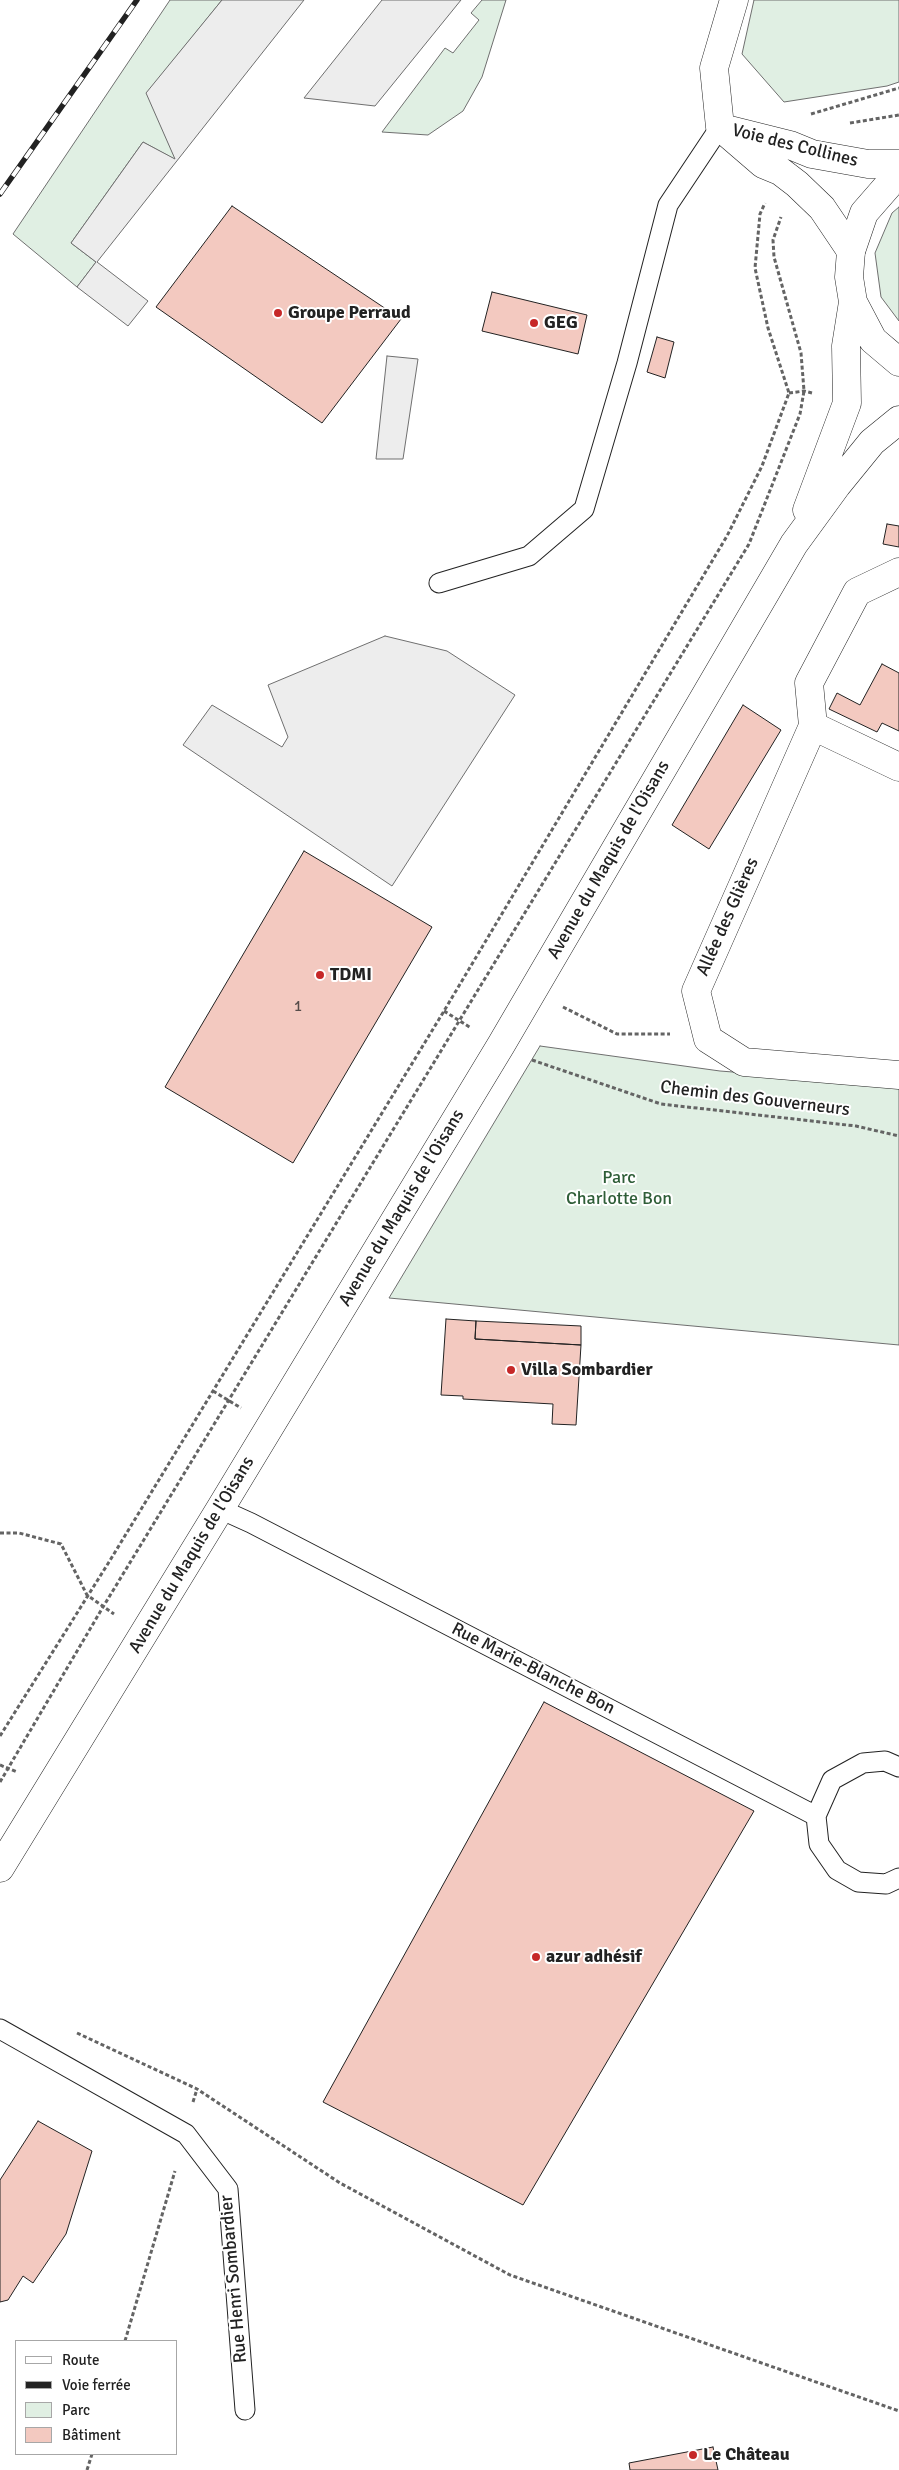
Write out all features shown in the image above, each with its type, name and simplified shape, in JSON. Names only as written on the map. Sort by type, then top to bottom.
[{"type":"street","name":"Voie des Collines","points":[[734,0],[714,68],[720,127],[763,164],[780,171],[822,208],[851,251]]},
{"type":"street","name":"Voie des Collines","points":[[720,127],[790,145],[812,154],[868,164],[899,164]]},
{"type":"street","points":[[899,178],[891,182],[864,213],[851,251],[849,277],[853,302],[873,340],[899,362]]},
{"type":"street","name":"Avenue du Maquis de l'Oisans","points":[[794,544],[847,403],[846,346],[853,302]]},
{"type":"street","name":"Avenue du Maquis de l'Oisans","points":[[0,1868],[501,1045],[794,544],[866,449],[899,420]]},
{"type":"street","points":[[899,572],[857,592],[809,683],[813,726],[899,767]]},
{"type":"street","name":"Allée des Glières","points":[[813,726],[696,991],[708,1039],[744,1062],[899,1075]]},
{"type":"lane","points":[[439,583],[529,556],[584,509],[627,363],[668,205],[720,127]]},
{"type":"lane","name":"Rue Marie-Blanche Bon","points":[[220,1509],[251,1523],[816,1816]]},
{"type":"lane","points":[[899,1767],[885,1762],[863,1763],[832,1780],[816,1816],[819,1844],[837,1870],[858,1882],[886,1884],[899,1878]]},
{"type":"lane","name":"Rue Henri Sombardier","points":[[0,2029],[186,2134],[228,2189],[245,2410]]},
{"type":"path","points":[[790,145],[800,126],[811,114],[899,88]]},
{"type":"path","points":[[0,1736],[86,1595],[109,1562],[469,970],[727,536],[762,466],[788,393],[768,328],[755,268],[760,214],[780,171]]},
{"type":"path","points":[[0,1782],[103,1607],[749,544],[800,414],[804,391],[800,353],[779,277]]},
{"type":"path","points":[[557,1004],[617,1034],[665,1035],[704,1023]]},
{"type":"path","name":"Chemin des Gouverneurs","points":[[523,1058],[661,1104],[856,1126],[899,1136]]},
{"type":"path","points":[[0,1533],[19,1533],[60,1544],[86,1595],[145,1632]]},
{"type":"path","points":[[72,2031],[197,2088],[340,2183],[510,2275],[899,2411]]},
{"type":"path","points":[[125,2340],[186,2134],[197,2088]]},
{"type":"path","points":[[88,2470],[92,2455]]},
{"type":"green space","points":[[170,0],[222,0],[147,93],[176,160],[143,142],[71,243],[96,262],[77,287],[13,234]]},
{"type":"green space","points":[[482,0],[506,0],[482,77],[463,111],[428,135],[382,132],[445,48],[453,53],[479,20],[471,13]]},
{"type":"green space","points":[[754,0],[899,0],[899,82],[887,86],[784,102],[742,54]]},
{"type":"green space","points":[[899,207],[899,321],[881,297],[875,253],[892,213]]},
{"type":"green space","name":"Parc Charlotte Bon","points":[[540,1046],[720,1071],[899,1085],[899,1345],[389,1298]]},
{"type":"shaded area","points":[[222,0],[304,0],[97,262],[148,301],[128,326],[77,287],[96,262],[71,243],[143,142],[175,159],[146,93]]},
{"type":"shaded area","points":[[382,0],[461,0],[375,106],[304,98]]},
{"type":"shaded area","points":[[387,356],[418,359],[403,459],[376,459]]},
{"type":"shaded area","points":[[385,636],[447,651],[515,695],[392,886],[183,745],[212,705],[282,747],[288,737],[268,685]]},
{"type":"building","name":"Groupe Perraud","points":[[232,206],[401,319],[322,423],[156,307]]},
{"type":"building","name":"GEG","points":[[492,292],[587,315],[578,354],[482,331]]},
{"type":"building","points":[[657,337],[674,342],[665,378],[647,372]]},
{"type":"building","points":[[887,524],[899,526],[899,547],[883,544]]},
{"type":"building","points":[[882,664],[899,673],[899,731],[882,723],[877,732],[829,709],[837,693],[860,705]]},
{"type":"building","points":[[743,705],[781,730],[709,849],[672,825]]},
{"type":"building","points":[[304,851],[432,927],[293,1163],[165,1087]]},
{"type":"building","name":"Villa Sombardier","points":[[446,1319],[476,1321],[475,1339],[581,1345],[576,1425],[552,1424],[553,1404],[463,1399],[463,1396],[441,1395]]},
{"type":"building","points":[[476,1321],[581,1326],[581,1345],[475,1339]]},
{"type":"building","name":"azur adhésif","points":[[544,1702],[754,1811],[523,2205],[323,2102]]},
{"type":"building","points":[[38,2121],[92,2151],[66,2234],[33,2283],[23,2276],[8,2300],[0,2302],[0,2180]]},
{"type":"building","name":"Le Château","points":[[713,2447],[718,2470],[630,2470],[629,2463]]},
{"type":"railway","points":[[0,194],[137,0]]},
{"type":"place","name":"Groupe Perraud","points":[[278,313]]},
{"type":"place","name":"GEG","points":[[534,323]]},
{"type":"place","name":"TDMI","points":[[320,975]]},
{"type":"place","name":"Villa Sombardier","points":[[511,1370]]},
{"type":"place","name":"azur adhésif","points":[[536,1957]]},
{"type":"place","name":"Le Château","points":[[693,2455]]}]
